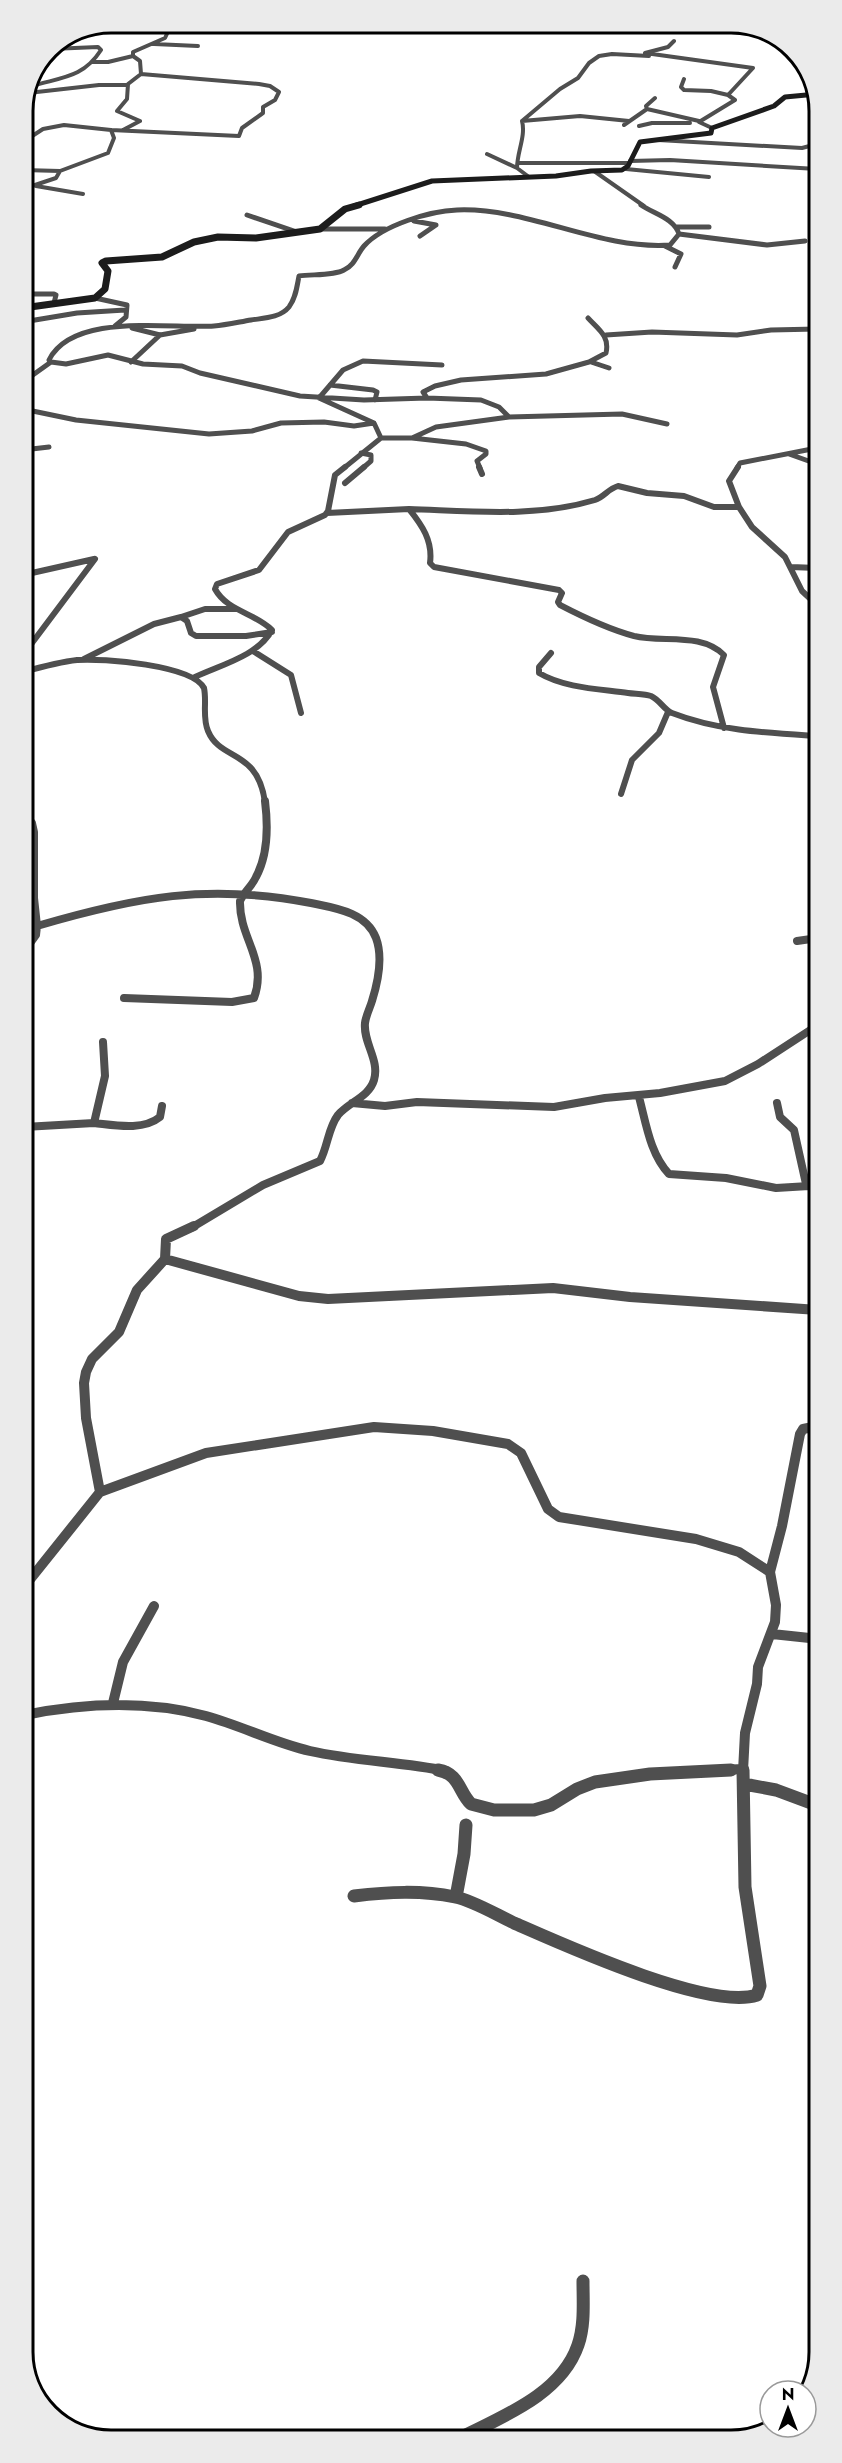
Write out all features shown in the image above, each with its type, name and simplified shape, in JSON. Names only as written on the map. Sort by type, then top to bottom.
[{"type":"street","points":[[133,56],[134,50],[165,38],[167,33]]},
{"type":"street","points":[[652,56],[645,52],[668,47],[674,41]]},
{"type":"street","points":[[149,43],[198,46]]},
{"type":"street","points":[[38,85],[69,77],[89,68],[101,50],[98,47],[64,48]]},
{"type":"street","points":[[522,121],[560,89],[578,78],[589,63],[599,56],[612,54],[652,56],[753,68],[728,95]]},
{"type":"street","points":[[92,62],[108,62],[133,56],[140,61],[141,74]]},
{"type":"street","points":[[33,137],[36,132],[58,125],[121,131],[239,136],[242,128],[263,113],[263,107],[275,100],[280,93],[270,86],[259,84],[141,74],[128,85],[99,85],[35,92]]},
{"type":"street","points":[[639,126],[652,123],[699,122],[735,100],[728,95],[711,91],[684,90],[681,87],[684,79]]},
{"type":"street","points":[[121,131],[141,121],[117,111],[128,99],[128,85]]},
{"type":"street","points":[[628,164],[640,142],[712,130],[768,108],[785,97],[807,94]]},
{"type":"street","points":[[624,125],[647,109],[646,106],[655,98]]},
{"type":"street","points":[[647,109],[699,122],[712,130]]},
{"type":"street","points":[[522,121],[563,117],[629,121]]},
{"type":"street","points":[[522,121],[524,129],[517,154],[518,166],[529,177]]},
{"type":"street","points":[[33,170],[60,171],[108,153],[114,138],[111,130]]},
{"type":"street","points":[[650,140],[802,148],[809,146]]},
{"type":"street","points":[[487,154],[518,166],[628,164],[670,160],[809,169]]},
{"type":"street","points":[[323,229],[345,209],[423,183],[459,179],[529,177],[591,171],[628,164],[709,177]]},
{"type":"street","points":[[34,186],[56,178],[60,171]]},
{"type":"street","points":[[591,171],[649,210],[668,218],[679,234]]},
{"type":"street","points":[[34,186],[83,195]]},
{"type":"street","points":[[96,298],[105,289],[108,270],[102,263],[106,261],[162,257],[194,242],[218,237],[256,238],[323,229],[385,229],[411,220],[457,210],[486,211],[627,242],[665,246],[681,254],[675,267]]},
{"type":"street","points":[[247,215],[297,232]]},
{"type":"street","points":[[411,220],[436,225],[420,236]]},
{"type":"street","points":[[676,227],[709,227]]},
{"type":"street","points":[[115,326],[160,335],[260,319],[283,312],[295,296],[299,276],[344,271],[353,264],[360,250],[385,229]]},
{"type":"street","points":[[665,246],[672,243],[679,234]]},
{"type":"street","points":[[679,234],[763,244],[805,241]]},
{"type":"street","points":[[33,294],[54,294],[56,295],[54,303]]},
{"type":"street","points":[[33,306],[96,298],[128,305],[124,320],[115,326],[69,340],[52,354],[49,360],[51,362]]},
{"type":"street","points":[[33,320],[77,313],[125,310]]},
{"type":"street","points":[[427,398],[423,392],[451,382],[530,377],[591,362],[606,353],[608,346],[606,336],[588,318]]},
{"type":"street","points":[[115,326],[214,326]]},
{"type":"street","points":[[606,336],[652,332],[737,335],[757,331],[809,329]]},
{"type":"street","points":[[131,362],[160,335]]},
{"type":"street","points":[[33,375],[51,362],[66,364],[103,355],[131,362],[182,366],[200,373],[285,394],[375,400],[427,398],[481,400],[499,407],[509,417]]},
{"type":"street","points":[[319,398],[343,370],[363,361],[442,365]]},
{"type":"street","points":[[591,362],[609,368]]},
{"type":"street","points":[[330,385],[373,390],[377,392],[375,400]]},
{"type":"street","points":[[319,398],[374,423],[381,438]]},
{"type":"street","points":[[33,411],[76,420],[209,434],[252,431],[281,423],[324,422],[354,426],[374,423]]},
{"type":"street","points":[[412,438],[436,428],[509,417],[622,414],[667,424]]},
{"type":"street","points":[[327,513],[335,475],[381,438],[412,438],[466,444],[486,451],[486,454],[477,461],[482,474]]},
{"type":"street","points":[[33,449],[49,447]]},
{"type":"street","points":[[809,450],[748,460],[736,467],[729,481],[739,507],[752,527],[784,557],[802,591],[809,597]]},
{"type":"street","points":[[345,483],[371,461],[371,455],[361,453]]},
{"type":"street","points":[[789,454],[809,462]]},
{"type":"street","points":[[195,677],[253,651],[270,638],[272,632],[268,625],[237,609],[216,594],[215,589],[218,584],[259,570],[281,538],[327,513],[409,509],[490,512],[550,509],[594,500],[618,486],[647,493],[684,496],[714,507],[739,507]]},
{"type":"street","points":[[409,509],[429,539],[430,563],[434,567],[559,590],[562,593],[558,602],[560,605],[591,621],[636,636],[697,642],[717,647],[724,655],[713,687],[724,728]]},
{"type":"street","points":[[33,573],[95,559],[33,642]]},
{"type":"street","points":[[791,567],[809,568]]},
{"type":"street","points":[[33,670],[82,660],[154,624],[205,609],[237,609]]},
{"type":"street","points":[[181,616],[187,621],[191,633],[196,636],[246,636],[272,632]]},
{"type":"street","points":[[253,651],[291,675],[301,713]]},
{"type":"street","points":[[551,653],[539,667],[542,676],[585,687],[640,693],[663,704],[668,712],[700,723],[764,733],[809,736]]},
{"type":"street","points":[[82,660],[148,667],[195,677],[203,684],[204,717],[211,736],[255,771],[265,801],[266,838],[256,876],[240,901],[242,920],[258,962],[260,979],[254,998],[232,1002],[123,998]]},
{"type":"street","points":[[621,794],[632,760],[659,733],[668,712]]},
{"type":"street","points":[[33,830],[35,841],[34,898],[37,926],[33,939]]},
{"type":"street","points":[[37,926],[89,911],[184,894],[244,894],[335,908],[362,920],[371,929],[379,952],[373,1000],[365,1024],[366,1040],[373,1058],[375,1072],[373,1085],[366,1094],[352,1102],[336,1117],[320,1161],[276,1178],[188,1230],[175,1233],[166,1239],[165,1259],[137,1290],[119,1332],[92,1359],[84,1383],[86,1418],[100,1492]]},
{"type":"street","points":[[797,941],[809,939]]},
{"type":"street","points":[[352,1102],[384,1106],[417,1102],[554,1107],[604,1098],[639,1097],[725,1081],[753,1067],[809,1031]]},
{"type":"street","points":[[94,1123],[105,1076],[103,1042]]},
{"type":"street","points":[[639,1097],[657,1155],[664,1170],[669,1174],[726,1178],[777,1188],[809,1188]]},
{"type":"street","points":[[777,1103],[780,1117],[794,1130],[804,1179],[809,1184]]},
{"type":"street","points":[[33,1127],[94,1123],[136,1125],[153,1123],[160,1117],[162,1106]]},
{"type":"street","points":[[165,1259],[299,1296],[328,1299],[553,1288],[630,1297],[809,1309]]},
{"type":"street","points":[[33,1578],[55,1555],[74,1524],[100,1492],[206,1454],[374,1427],[433,1431],[508,1444],[521,1453],[548,1509],[559,1517],[696,1539],[739,1552],[770,1572]]},
{"type":"street","points":[[354,1896],[398,1891],[456,1897],[580,1952],[654,1979],[720,1996],[745,1999],[754,1997],[760,1990],[760,1986],[745,1887],[743,1769],[745,1732],[758,1667],[772,1634],[776,1605],[770,1572],[782,1526],[800,1434],[803,1429],[809,1428]]},
{"type":"street","points":[[112,1703],[123,1662],[154,1606]]},
{"type":"street","points":[[772,1634],[809,1639]]},
{"type":"street","points":[[33,1713],[66,1706],[112,1703],[195,1714],[313,1752],[446,1771],[456,1776],[468,1801],[474,1806],[487,1809],[537,1809],[551,1805],[579,1787],[622,1777],[743,1769]]},
{"type":"street","points":[[744,1785],[776,1790],[809,1802]]},
{"type":"street","points":[[456,1897],[464,1854],[466,1825]]},
{"type":"street","points":[[474,2430],[541,2393],[572,2362],[582,2328],[583,2281]]}]
